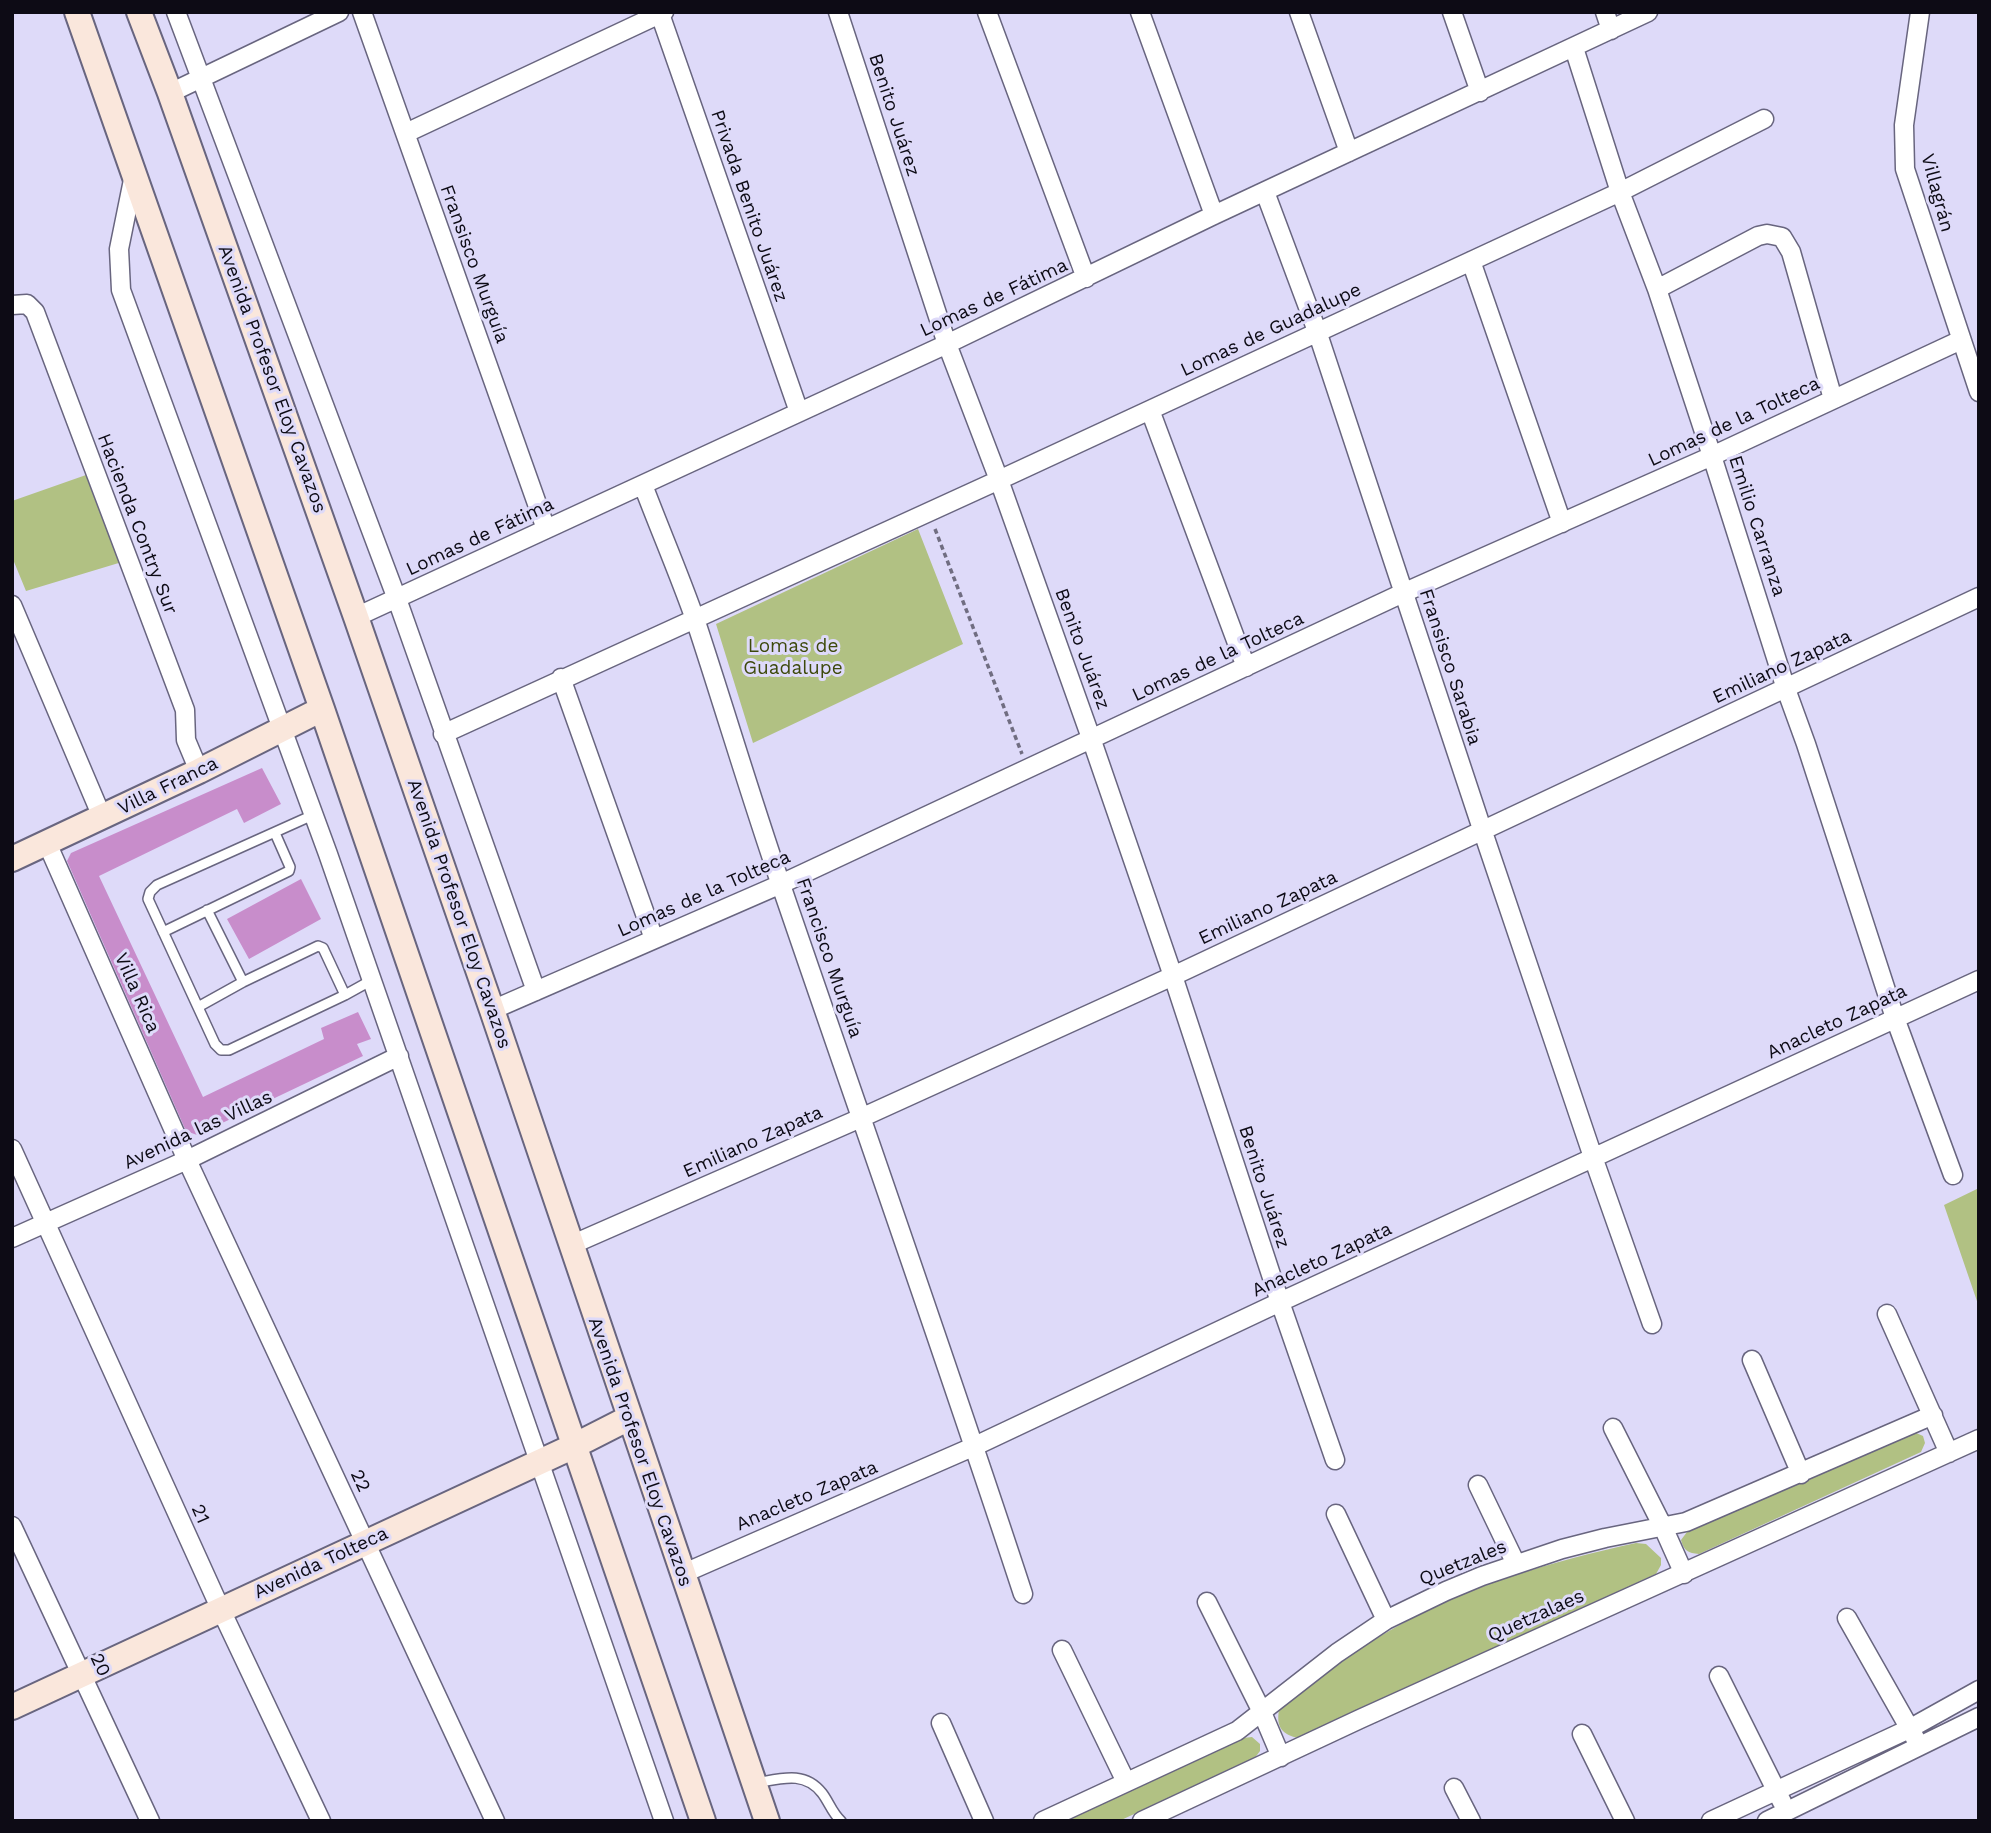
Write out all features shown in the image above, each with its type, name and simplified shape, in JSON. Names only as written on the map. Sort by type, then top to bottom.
[{"type":"main road","points":[[76,12],[322,709],[703,1821]]},
{"type":"main road","name":"Avenida Profesor Eloy Cavazos","points":[[139,12],[356,617],[767,1821]]},
{"type":"main road","name":"Villa Franca","points":[[12,859],[199,771],[322,709]]},
{"type":"main road","name":"Avenida Tolteca","points":[[12,1707],[629,1418]]},
{"type":"street","points":[[176,12],[397,599],[536,991]]},
{"type":"street","points":[[170,93],[339,12]]},
{"type":"street","name":"Fransisco Murguía","points":[[362,12],[546,529]]},
{"type":"street","name":"Benito Juárez","points":[[838,12],[947,344],[999,480],[1091,738],[1173,976],[1280,1302]]},
{"type":"street","points":[[987,12],[1086,278]]},
{"type":"street","points":[[1140,12],[1214,215]]},
{"type":"street","points":[[1299,12],[1349,152]]},
{"type":"street","points":[[1452,12],[1480,92]]},
{"type":"street","points":[[1605,12],[1611,30]]},
{"type":"street","name":"Lomas de Fátima","points":[[356,617],[947,344],[1214,215],[1648,12]]},
{"type":"street","name":"Villagrán","points":[[1920,12],[1904,125],[1905,169],[1979,392]]},
{"type":"street","points":[[406,134],[662,13]]},
{"type":"street","name":"Privada Benito Juárez","points":[[662,13],[799,412]]},
{"type":"street","name":"Emilio Carranza","points":[[1574,48],[1620,192],[1657,289],[1895,1018],[1952,1175]]},
{"type":"street","name":"Lomas de Guadalupe","points":[[443,734],[1620,192],[1764,119]]},
{"type":"street","points":[[134,175],[119,249],[121,290],[399,1056],[664,1821]]},
{"type":"street","name":"Fransisco Sarabia","points":[[1265,192],[1317,331],[1482,829],[1593,1157],[1653,1324]]},
{"type":"street","points":[[1657,289],[1758,236],[1767,234],[1782,237],[1791,252],[1833,399]]},
{"type":"street","points":[[1471,261],[1562,523]]},
{"type":"street","name":"Hacienda Contry Sur","points":[[15,304],[27,304],[35,312],[185,710],[186,740],[199,771]]},
{"type":"street","name":"Lomas de la Tolteca","points":[[492,1010],[781,884],[1404,593],[1712,456],[1961,340]]},
{"type":"street","points":[[1150,410],[1246,667]]},
{"type":"street","name":"Francisco Murguía","points":[[643,485],[695,619],[781,884],[863,1117],[890,1205],[975,1446],[1023,1594]]},
{"type":"street","name":"Emiliano Zapata","points":[[570,1245],[863,1117],[1173,976],[1979,597]]},
{"type":"street","points":[[12,605],[102,817]]},
{"type":"street","points":[[561,678],[654,939]]},
{"type":"street","name":"Villa Rica","points":[[47,843],[187,1160]]},
{"type":"street","name":"Anacleto Zapata","points":[[682,1574],[975,1446],[1280,1302],[1979,980]]},
{"type":"street","name":"Avenida las Villas","points":[[12,1238],[187,1160],[399,1056]]},
{"type":"street","name":"21","points":[[12,1149],[220,1610],[321,1821]]},
{"type":"street","name":"22","points":[[187,1160],[495,1821]]},
{"type":"street","points":[[1280,1302],[1335,1460]]},
{"type":"street","points":[[1887,1314],[1949,1453]]},
{"type":"street","points":[[1752,1360],[1801,1474]]},
{"type":"street","name":"Quetzales","points":[[1043,1821],[1237,1731],[1337,1653],[1386,1620],[1446,1591],[1516,1564],[1605,1538],[1697,1518],[1933,1415]]},
{"type":"street","points":[[1613,1428],[1684,1574]]},
{"type":"street","name":"Quetzalaes","points":[[1142,1821],[1979,1439]]},
{"type":"street","points":[[1478,1485],[1516,1564]]},
{"type":"street","points":[[1336,1514],[1386,1620]]},
{"type":"street","name":"20","points":[[12,1526],[150,1821]]},
{"type":"street","points":[[1207,1602],[1261,1710],[1281,1757]]},
{"type":"street","points":[[1847,1618],[1920,1747]]},
{"type":"street","points":[[1062,1650],[1126,1782]]},
{"type":"street","points":[[1719,1676],[1787,1812]]},
{"type":"street","points":[[1711,1821],[1909,1729],[1979,1690]]},
{"type":"street","points":[[1767,1821],[1979,1717]]},
{"type":"street","points":[[941,1723],[984,1821]]},
{"type":"street","points":[[1582,1734],[1625,1821]]},
{"type":"street","points":[[1454,1788],[1471,1821]]},
{"type":"lane","points":[[313,815],[151,889],[148,899],[215,1044],[224,1051],[372,980]]},
{"type":"lane","points":[[163,932],[290,870],[275,833]]},
{"type":"lane","points":[[207,910],[243,982]]},
{"type":"lane","points":[[198,1007],[243,982],[321,946],[345,995]]},
{"type":"lane","points":[[754,1783],[789,1777],[808,1780],[820,1791],[841,1821]]},
{"type":"path","points":[[928,512],[1028,769]]},
{"type":"green space","points":[[86,475],[122,562],[26,591],[12,557],[12,501]]},
{"type":"green space","name":"Lomas de Guadalupe","points":[[918,529],[963,644],[753,743],[716,624]]},
{"type":"green space","points":[[1979,1188],[1979,1307],[1944,1205]]},
{"type":"green space","points":[[1914,1432],[1923,1436],[1925,1443],[1921,1452],[1699,1554],[1685,1549],[1681,1540],[1687,1532]]},
{"type":"green space","points":[[1636,1543],[1646,1544],[1661,1558],[1656,1574],[1299,1738],[1288,1735],[1280,1726],[1279,1710],[1365,1646],[1425,1612],[1513,1576]]},
{"type":"green space","points":[[1252,1737],[1260,1744],[1260,1751],[1254,1759],[1119,1821],[1065,1821],[1243,1738]]},
{"type":"building","points":[[262,768],[281,804],[244,823],[237,809],[99,876],[203,1097],[324,1039],[321,1028],[358,1012],[371,1039],[357,1044],[363,1056],[197,1135],[186,1131],[67,861],[71,853]]},
{"type":"building","points":[[301,879],[321,919],[249,959],[227,919]]}]
